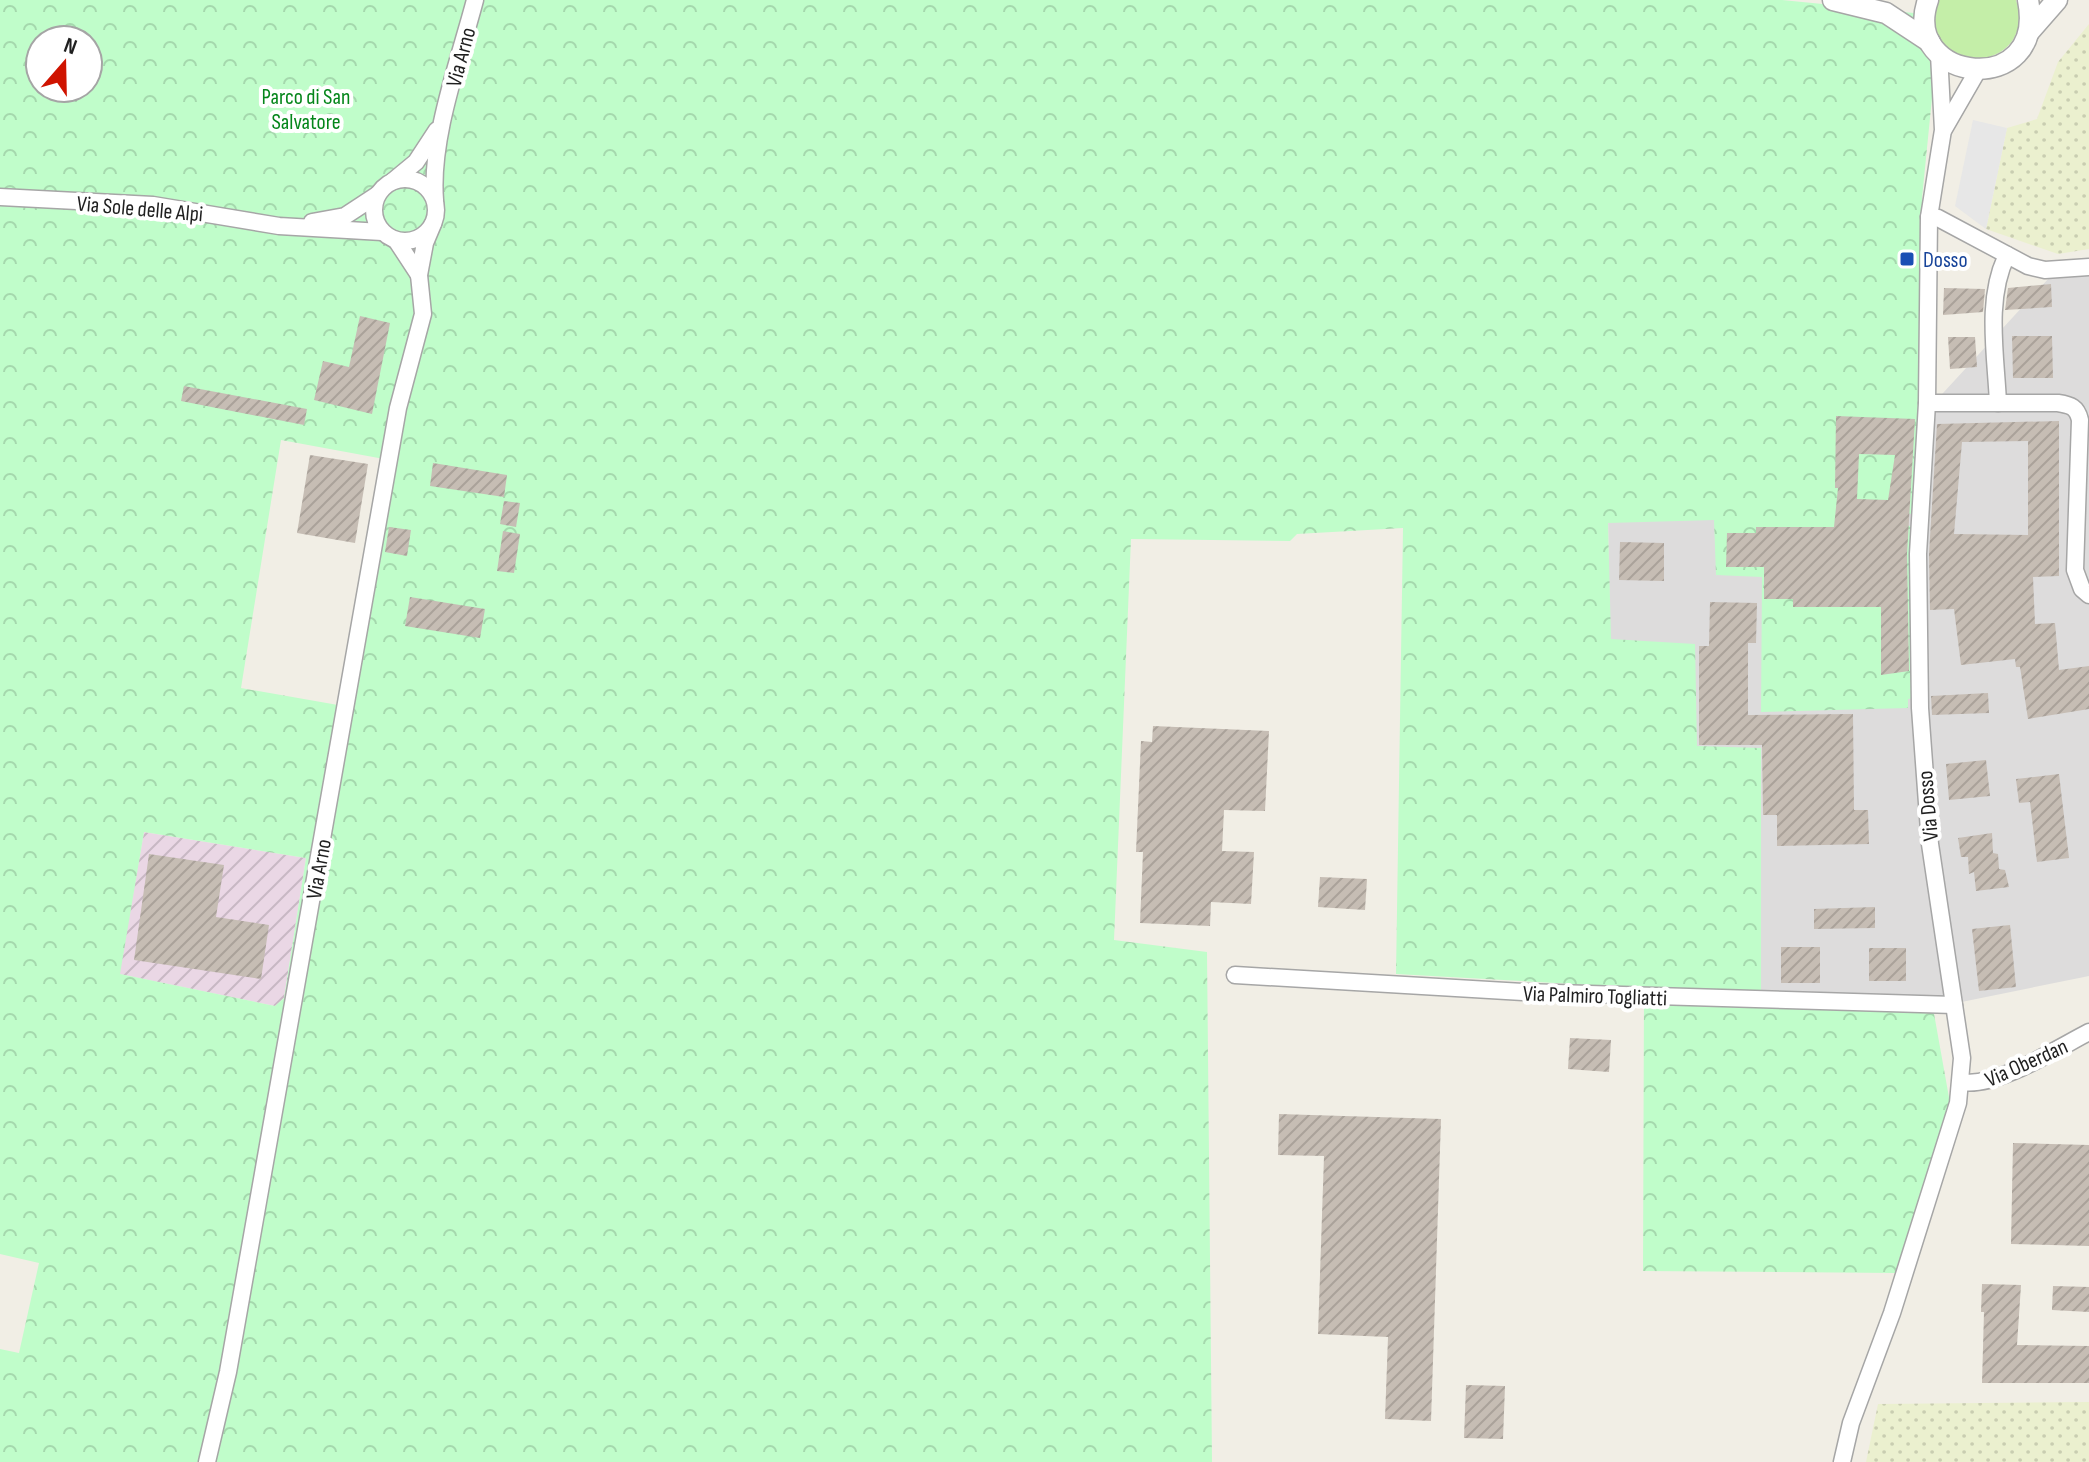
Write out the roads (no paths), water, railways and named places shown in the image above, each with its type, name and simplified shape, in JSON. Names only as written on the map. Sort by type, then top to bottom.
[{"type":"street","name":"Via Arno","points":[[435,200],[434,167],[475,0]]},
{"type":"street","points":[[1843,0],[1886,13],[1951,63],[1964,69],[1978,70],[2004,63],[2015,55],[2029,32],[2057,0]]},
{"type":"street","points":[[1928,0],[1925,25],[1935,48]]},
{"type":"street","points":[[2028,0],[2031,16],[2029,32]]},
{"type":"street","name":"Via Dosso","points":[[1842,1462],[1851,1423],[1892,1313],[1962,1082],[1962,1058],[1930,844],[1920,708],[1918,554],[1927,403],[1929,217],[1943,130],[1935,48]]},
{"type":"street","name":"Via Dosso","points":[[1943,130],[1978,70]]},
{"type":"street","name":"Via Arno","points":[[393,181],[416,162],[445,114]]},
{"type":"street","points":[[401,179],[418,181],[435,200],[433,224],[417,239],[279,226],[345,216],[393,181],[401,179]]},
{"type":"street","points":[[377,195],[374,214],[389,236]]},
{"type":"street","name":"Via Sole delle Alpi","points":[[0,197],[153,205],[279,226]]},
{"type":"street","points":[[1929,217],[1938,218],[2028,266],[2045,270],[2089,267]]},
{"type":"street","name":"Via Arno","points":[[207,1462],[228,1372],[398,408],[423,314],[419,275],[425,243],[433,224]]},
{"type":"street","name":"Via Arno","points":[[389,236],[419,275]]},
{"type":"street","points":[[1998,403],[1995,299],[1997,282],[2007,255]]},
{"type":"street","points":[[1927,403],[2058,403],[2070,405],[2078,411],[2075,570],[2082,589],[2089,595]]},
{"type":"street","name":"Via Palmiro Togliatti","points":[[1235,975],[1523,992],[1954,1005]]},
{"type":"street","name":"Via Oberdan","points":[[1962,1082],[1975,1084],[1994,1080],[2089,1032]]},
{"type":"place","name":"Dosso","points":[[1907,259]]},
{"type":"park label","name":"Parco di San Salvatore","points":[[306,108]]}]
